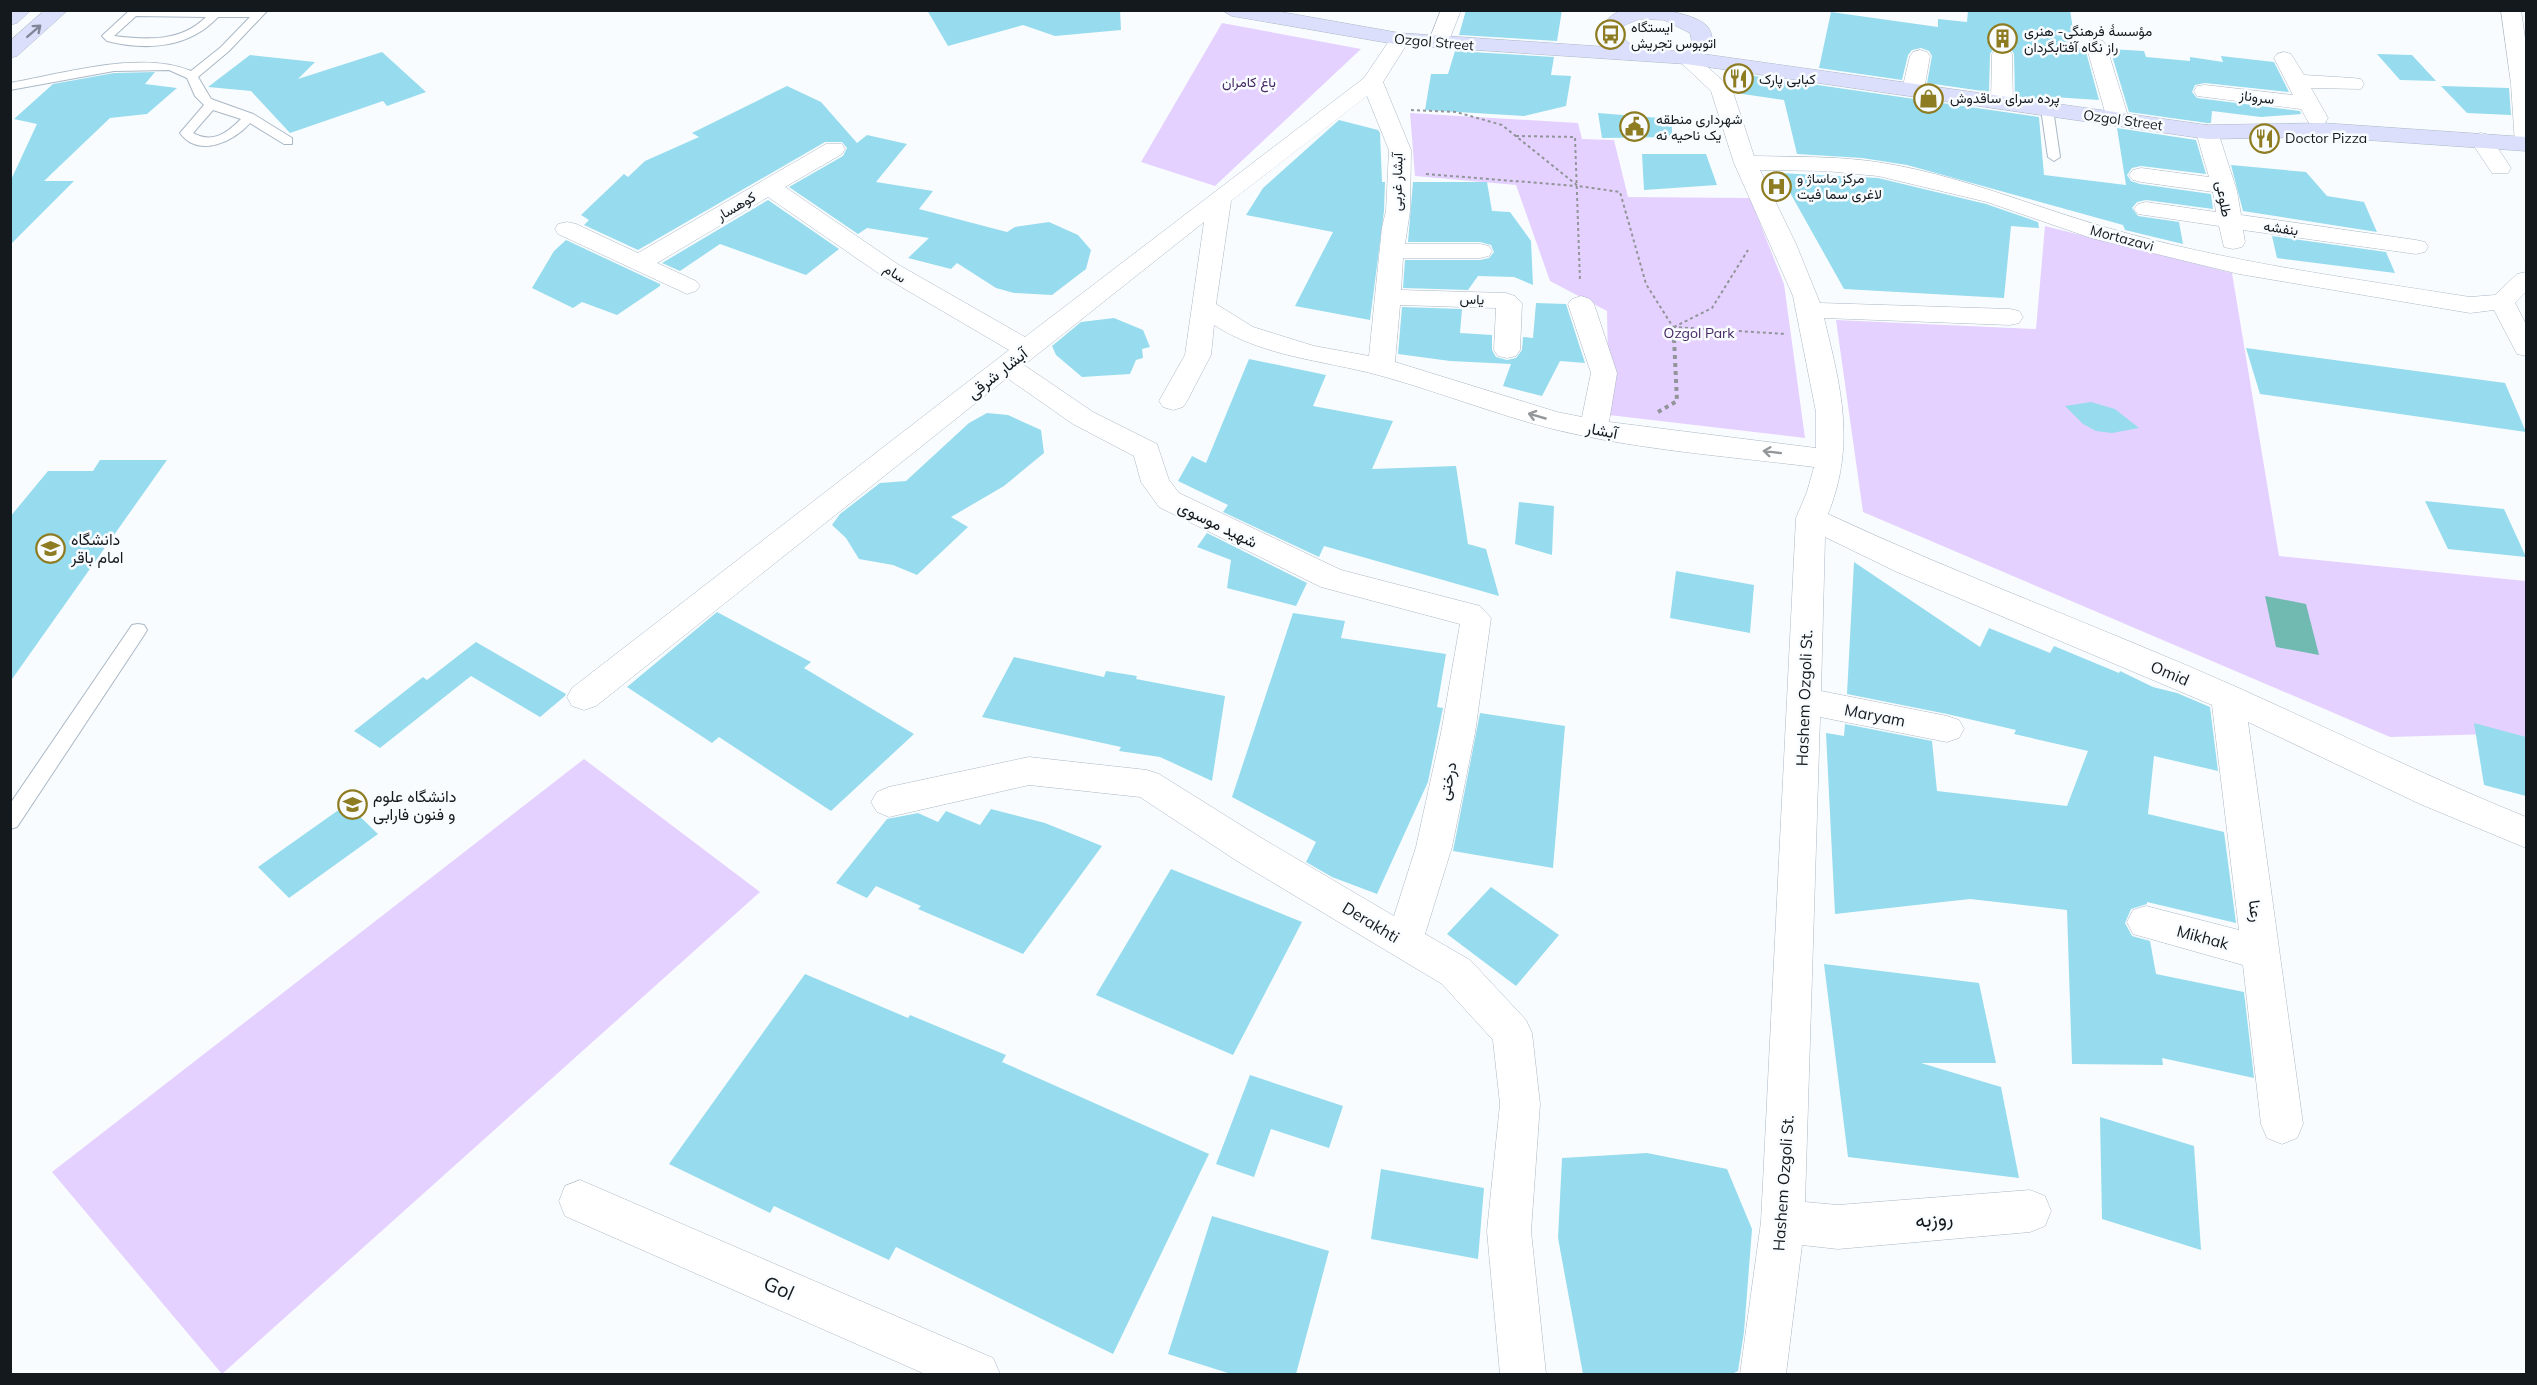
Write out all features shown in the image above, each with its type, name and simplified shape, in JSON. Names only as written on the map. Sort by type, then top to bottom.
[{"type":"main road","points":[[10,19],[21,10]]},
{"type":"main road","points":[[10,52],[58,10]]},
{"type":"main road","name":"Ozgol Street","points":[[1232,10],[1401,39],[1438,43],[1686,58],[2207,132],[2323,130],[2526,144]]},
{"type":"main road","points":[[1639,56],[1617,44],[1611,36],[1610,29],[1614,23],[1639,12],[1683,20],[1700,30],[1703,43],[1686,58]]},
{"type":"street","points":[[1438,43],[1451,10]]},
{"type":"street","points":[[2511,10],[2522,50],[2526,144]]},
{"type":"street","name":"آبشار شرقی","points":[[584,698],[1017,357],[1372,82],[1401,39]]},
{"type":"street","points":[[2096,45],[2118,119]]},
{"type":"street","points":[[2002,54],[2002,103]]},
{"type":"street","points":[[1913,90],[1920,56]]},
{"type":"street","name":"Hashem Ozgoli St.","points":[[1686,58],[1721,89],[1745,163],[1784,244],[1812,323],[1830,412],[1830,459],[1822,492],[1811,518],[1783,1222],[1763,1374]]},
{"type":"street","name":"سروناز","points":[[2284,58],[2323,130]]},
{"type":"street","points":[[2296,81],[2353,84]]},
{"type":"street","name":"آبشار غربی","points":[[1372,82],[1400,150],[1398,212],[1394,227],[1388,297]]},
{"type":"street","name":"سروناز","points":[[2205,91],[2308,103]]},
{"type":"street","name":"طلوعی","points":[[2207,132],[2222,186],[2227,220],[2239,267]]},
{"type":"street","points":[[2481,140],[2500,168]]},
{"type":"street","name":"کوهسار","points":[[639,263],[834,149]]},
{"type":"street","name":"Mortazavi","points":[[1745,163],[1825,164],[1878,169],[1995,198],[2100,233],[2239,267],[2470,305],[2502,302]]},
{"type":"street","points":[[2141,175],[2222,186]]},
{"type":"street","name":"سام","points":[[769,187],[1017,357]]},
{"type":"street","points":[[1173,401],[1198,355],[1220,199]]},
{"type":"street","name":"بنفشه","points":[[2146,209],[2416,247]]},
{"type":"street","points":[[567,229],[687,286]]},
{"type":"street","points":[[1393,251],[1480,251]]},
{"type":"street","points":[[2526,279],[2502,302],[2526,348]]},
{"type":"street","points":[[1382,367],[1388,297]]},
{"type":"street","name":"یاس","points":[[1388,297],[1506,301],[1509,303],[1507,350]]},
{"type":"street","points":[[1581,304],[1604,374],[1608,431]]},
{"type":"street","name":"آبشار","points":[[1203,307],[1244,333],[1310,354],[1382,367],[1500,405],[1608,431],[1830,459]]},
{"type":"street","points":[[1812,323],[2010,317]]},
{"type":"street","name":"شهید موسوی","points":[[1017,357],[1083,418],[1147,451],[1155,482],[1169,500],[1332,579],[1469,614],[1475,618]]},
{"type":"street","name":"Omid","points":[[1811,518],[1908,564],[2228,698],[2432,794],[2526,833]]},
{"type":"street","name":"درختی","points":[[1404,942],[1434,847],[1460,722],[1476,625],[1475,618]]},
{"type":"street","name":"رعنا","points":[[2228,698],[2282,1124]]},
{"type":"street","name":"Maryam","points":[[1804,701],[1947,729]]},
{"type":"street","name":"Derakhti","points":[[889,802],[1029,771],[1147,784],[1456,972],[1512,1033],[1520,1104],[1509,1231],[1523,1374]]},
{"type":"street","name":"Mikhak","points":[[2146,922],[2261,953]]},
{"type":"street","name":"Gol","points":[[580,1201],[978,1374]]},
{"type":"street","name":"روزبه","points":[[1783,1222],[1838,1227],[2030,1211]]},
{"type":"lane","points":[[218,12],[191,35],[180,39],[111,39],[108,36],[134,12],[218,12],[261,12]]},
{"type":"lane","points":[[192,76],[225,49],[261,12]]},
{"type":"lane","points":[[10,87],[114,68],[171,67],[192,76]]},
{"type":"lane","points":[[192,76],[198,96],[211,105],[249,117],[288,141]]},
{"type":"lane","points":[[211,105],[186,133],[189,137],[206,142],[223,141],[249,117]]},
{"type":"lane","points":[[2047,109],[2054,157]]},
{"type":"lane","points":[[10,821],[138,630]]},
{"type":"path","points":[[1383,108],[1456,112],[1502,125],[1578,186]]},
{"type":"path","points":[[1515,136],[1575,137],[1581,304]]},
{"type":"path","points":[[1398,171],[1578,186],[1620,192],[1646,284],[1673,327],[1677,400],[1608,431]]},
{"type":"path","points":[[1673,327],[1712,308],[1748,250]]},
{"type":"path","points":[[1673,327],[1812,323]]},
{"type":"green space","name":"باغ کامران","points":[[1222,23],[1361,49],[1215,186],[1141,162]]},
{"type":"green space","name":"Ozgol Park","points":[[1410,113],[1578,123],[1582,139],[1614,140],[1628,197],[1750,198],[1784,284],[1805,438],[1609,415],[1607,311],[1550,281],[1516,185],[1415,176]]},
{"type":"green space","points":[[2045,226],[2232,273],[2279,556],[2526,581],[2526,745],[2493,734],[2390,737],[1863,512],[1836,320],[2036,329]]},
{"type":"green space","points":[[584,759],[760,892],[222,1374],[52,1172]]},
{"type":"shaded area","points":[[2265,596],[2306,604],[2319,655],[2276,647]]},
{"type":"building","points":[[927,10],[1120,10],[1121,30],[1055,36],[1023,25],[948,46]]},
{"type":"building","points":[[1466,10],[1562,10],[1557,41],[1459,35]]},
{"type":"building","points":[[1968,10],[2070,10],[2076,48],[2085,48],[2099,100],[2038,96],[2038,99],[2015,96],[2014,54],[2011,49],[2003,46],[1994,48],[1990,54],[1989,92],[1927,83],[1932,56],[1929,51],[1921,48],[1912,50],[1908,55],[1902,80],[1819,68],[1831,12],[1938,27],[1938,19],[1967,22]]},
{"type":"building","points":[[2110,49],[2144,51],[2146,57],[2190,61],[2190,57],[2223,62],[2221,56],[2274,62],[2289,92],[2205,83],[2195,85],[2192,92],[2197,98],[2300,111],[2301,114],[2261,117],[2212,111],[2211,123],[2207,123],[2129,112]]},
{"type":"building","points":[[1455,51],[1554,57],[1551,75],[1571,76],[1566,106],[1524,116],[1425,110],[1431,74],[1448,74]]},
{"type":"building","points":[[382,52],[426,92],[387,106],[383,101],[290,133],[251,91],[208,87],[250,55],[315,62],[298,79]]},
{"type":"building","points":[[2377,54],[2412,55],[2436,81],[2400,80]]},
{"type":"building","points":[[155,72],[145,84],[177,88],[147,114],[110,118],[44,181],[74,181],[10,245],[10,182],[37,124],[14,119],[53,84],[114,73]]},
{"type":"building","points":[[1734,73],[2039,117],[2044,175],[2126,185],[2117,128],[2196,140],[2206,174],[2141,166],[2132,168],[2127,175],[2131,181],[2140,184],[2211,194],[2213,209],[2146,200],[2137,202],[2132,208],[2138,216],[2179,222],[2183,244],[2125,230],[2123,225],[1907,165],[1862,158],[1797,154],[1784,100],[1736,93],[1733,87]]},
{"type":"building","points":[[787,86],[821,102],[857,143],[867,135],[907,144],[876,182],[933,191],[919,209],[1007,232],[1015,227],[1049,222],[1078,235],[1091,250],[1086,269],[1052,295],[1014,293],[996,288],[957,263],[951,269],[908,258],[929,238],[867,228],[858,234],[789,187],[843,156],[847,148],[842,142],[825,142],[638,250],[584,225],[589,220],[581,215],[624,174],[628,177],[645,161],[699,137],[692,133]]},
{"type":"building","points":[[2441,86],[2509,88],[2511,115],[2467,113]]},
{"type":"building","points":[[1598,113],[1672,119],[1672,137],[1602,138]]},
{"type":"building","points":[[1339,120],[1378,130],[1380,133],[1382,182],[1385,182],[1384,211],[1370,320],[1295,306],[1333,232],[1246,215],[1263,188]]},
{"type":"building","points":[[1642,154],[1706,154],[1717,185],[1644,190]]},
{"type":"building","points":[[2231,165],[2306,172],[2327,196],[2364,202],[2377,232],[2243,211]]},
{"type":"building","points":[[1779,173],[1878,178],[1986,204],[2038,222],[2039,228],[2011,226],[2004,298],[1844,289]]},
{"type":"building","points":[[1413,182],[1487,182],[1492,211],[1510,212],[1531,241],[1533,285],[1514,277],[1478,276],[1468,290],[1403,288],[1405,260],[1480,260],[1489,258],[1494,252],[1491,245],[1480,242],[1408,242]]},
{"type":"building","points":[[768,200],[839,249],[806,275],[720,244],[680,271],[662,263]]},
{"type":"building","points":[[2272,236],[2386,252],[2395,273],[2277,258]]},
{"type":"building","points":[[566,240],[660,286],[617,315],[582,302],[573,308],[532,288],[554,251]]},
{"type":"building","points":[[1536,303],[1566,304],[1585,363],[1560,361],[1542,396],[1503,386],[1511,364],[1450,361],[1398,354],[1402,307],[1462,309],[1460,333],[1492,335],[1492,350],[1496,357],[1507,360],[1516,358],[1522,350],[1523,337],[1533,338]]},
{"type":"building","points":[[1114,318],[1143,330],[1150,347],[1142,349],[1143,358],[1136,360],[1130,374],[1082,377],[1056,355],[1052,346],[1081,322]]},
{"type":"building","points":[[2246,348],[2505,383],[2526,432],[2260,394]]},
{"type":"building","points":[[1249,359],[1326,375],[1313,406],[1393,421],[1372,469],[1456,466],[1468,544],[1486,549],[1499,596],[1324,546],[1319,557],[1223,512],[1228,505],[1178,481],[1192,456],[1206,463]]},
{"type":"building","points":[[2091,402],[2115,409],[2139,428],[2112,433],[2096,431],[2083,424],[2065,406]]},
{"type":"building","points":[[987,413],[1008,415],[1041,430],[1044,453],[1004,486],[951,517],[968,527],[917,575],[893,565],[859,559],[846,538],[832,525],[840,514],[880,483],[906,481],[969,423]]},
{"type":"building","name":"دانشگاه امام باقر","points":[[100,460],[167,460],[10,682],[10,517],[48,471],[93,471]]},
{"type":"building","points":[[2425,501],[2504,509],[2526,557],[2448,549]]},
{"type":"building","points":[[1519,502],[1554,506],[1552,555],[1515,544]]},
{"type":"building","points":[[1207,533],[1307,583],[1296,606],[1227,588],[1231,560],[1197,547]]},
{"type":"building","points":[[1854,562],[1980,647],[1989,628],[2050,653],[2054,646],[2119,673],[2120,671],[2153,687],[2177,693],[2210,707],[2218,771],[2154,756],[2148,814],[2224,832],[2236,923],[2147,902],[2147,904],[2131,909],[2125,923],[2132,936],[2150,941],[2156,974],[2244,992],[2254,1078],[2162,1058],[2163,1065],[2072,1064],[2067,910],[1970,899],[1835,914],[1826,733],[1844,736],[1845,724],[1932,741],[1937,791],[2067,806],[2088,751],[2014,734],[2016,730],[1847,694]]},
{"type":"building","points":[[1676,571],[1754,585],[1750,633],[1670,618]]},
{"type":"building","points":[[717,612],[811,662],[804,668],[914,734],[831,811],[719,737],[712,743],[627,687]]},
{"type":"building","points":[[1293,613],[1345,621],[1341,638],[1446,654],[1437,707],[1443,708],[1428,782],[1377,894],[1332,877],[1306,862],[1316,842],[1232,797]]},
{"type":"building","points":[[476,642],[566,694],[565,696],[540,717],[471,676],[380,748],[354,731],[423,677],[427,680]]},
{"type":"building","points":[[1014,657],[1104,677],[1106,671],[1137,676],[1136,679],[1225,696],[1212,781],[1160,757],[1119,751],[1121,747],[982,717]]},
{"type":"building","points":[[1480,713],[1565,726],[1553,868],[1453,851]]},
{"type":"building","points":[[2474,723],[2526,737],[2526,796],[2484,785]]},
{"type":"building","points":[[347,804],[378,834],[289,898],[258,867]]},
{"type":"building","points":[[991,809],[1045,823],[1102,846],[1023,954],[918,909],[921,906],[876,886],[867,898],[836,883],[887,819],[918,813],[938,822],[946,811],[980,825]]},
{"type":"building","points":[[1171,869],[1302,922],[1233,1055],[1096,995]]},
{"type":"building","points":[[1491,887],[1559,935],[1516,986],[1447,934]]},
{"type":"building","points":[[1824,964],[1979,983],[1996,1063],[1921,1063],[2001,1087],[2019,1178],[1848,1157]]},
{"type":"building","points":[[805,974],[908,1018],[910,1015],[1006,1055],[1002,1062],[1209,1154],[1113,1354],[896,1247],[889,1260],[774,1206],[770,1213],[669,1164]]},
{"type":"building","points":[[1250,1075],[1343,1106],[1329,1148],[1271,1129],[1254,1177],[1216,1164]]},
{"type":"building","points":[[2100,1117],[2194,1146],[2201,1250],[2102,1219]]},
{"type":"building","points":[[1647,1153],[1727,1169],[1752,1229],[1744,1332],[1738,1371],[1732,1374],[1583,1374],[1558,1238],[1562,1158]]},
{"type":"building","points":[[1381,1169],[1484,1188],[1478,1259],[1371,1239]]},
{"type":"building","points":[[1212,1216],[1329,1251],[1296,1374],[1231,1374],[1168,1354]]},
{"type":"place","name":"ایستگاه اتوبوس تجریش","points":[[1610,35]]},
{"type":"place","name":"مؤسسۀ فرهنگی- هنری راز نگاه آفتابگردان","points":[[2003,39]]},
{"type":"place","name":"کبابی پارک","points":[[1738,79]]},
{"type":"place","name":"پرده سرای ساقدوش","points":[[1929,98]]},
{"type":"place","name":"شهرداری منطقه یک ناحیه نه","points":[[1635,127]]},
{"type":"place","name":"Doctor Pizza","points":[[2264,138]]},
{"type":"place","name":"مرکز ماساژ و لاغری سما فیت","points":[[1776,186]]},
{"type":"place","name":"دانشگاه امام باقر","points":[[50,548]]},
{"type":"place","name":"دانشگاه علوم و فنون فارابی","points":[[352,805]]}]
